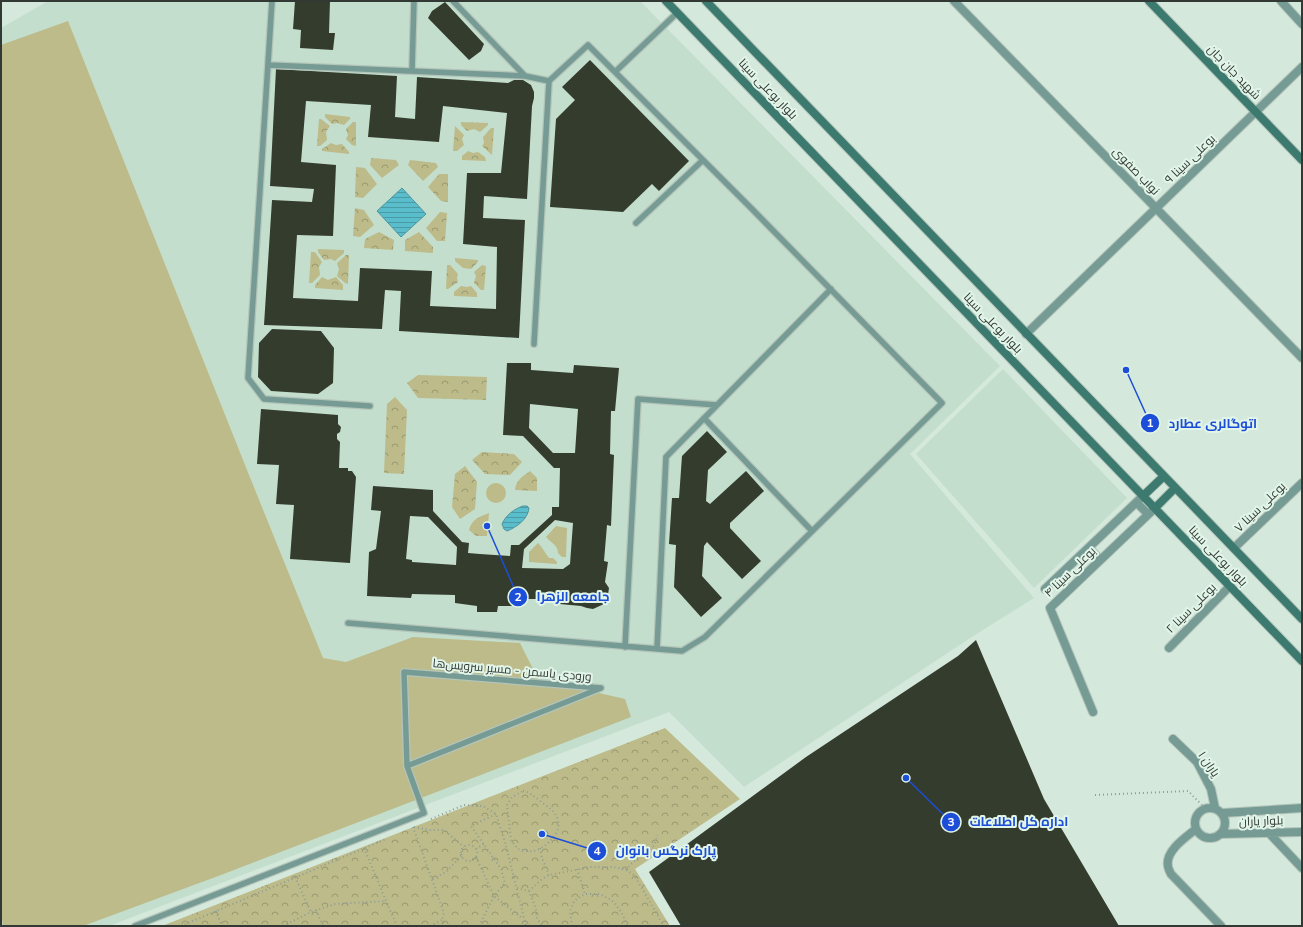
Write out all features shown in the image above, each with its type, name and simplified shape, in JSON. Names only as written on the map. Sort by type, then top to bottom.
[{"type":"main road","name":"بلوار بوعلی سینا","points":[[666,1],[1302,661]]},
{"type":"main road","name":"بلوار بوعلی سینا","points":[[706,1],[1302,619]]},
{"type":"main road","name":"شهید جان جان","points":[[1149,1],[1302,160]]},
{"type":"main road","points":[[1143,496],[1164,476]]},
{"type":"main road","points":[[1155,508],[1175,488]]},
{"type":"street","name":"نواب صفوی","points":[[954,1],[1302,358]]},
{"type":"street","points":[[1281,1],[1302,24]]},
{"type":"street","name":"بوعلی سینا ۹","points":[[1026,334],[1302,67]]},
{"type":"street","name":"بوعلی سینا ۷","points":[[1234,548],[1302,483]]},
{"type":"street","name":"بوعلی سینا ۴","points":[[1044,589],[1143,496]]},
{"type":"street","points":[[1137,503],[1148,514]]},
{"type":"street","name":"بوعلی سینا ۴","points":[[1093,712],[1050,608],[1155,508]]},
{"type":"street","points":[[1089,548],[1100,560]]},
{"type":"street","name":"بوعلی سینا ۲","points":[[1169,648],[1230,586]]},
{"type":"street","name":"یاران ۱","points":[[1173,739],[1197,762],[1211,789],[1215,808]]},
{"type":"street","points":[[1205,808],[1215,808],[1223,813],[1226,824],[1224,830],[1216,837],[1207,838],[1199,833],[1196,829],[1194,821],[1201,810],[1205,808]]},
{"type":"street","name":"بلوار یاران","points":[[1223,813],[1302,808]]},
{"type":"street","points":[[1196,829],[1180,842],[1168,857],[1168,866],[1171,874],[1221,926]]},
{"type":"street","name":"بلوار یاران","points":[[1220,834],[1302,832]]},
{"type":"street","points":[[1269,833],[1302,868]]},
{"type":"lane","points":[[272,1],[248,378],[264,398],[370,406]]},
{"type":"lane","points":[[412,71],[414,1]]},
{"type":"lane","points":[[453,1],[526,76]]},
{"type":"lane","points":[[615,72],[677,13]]},
{"type":"lane","points":[[348,623],[682,652],[705,637],[942,403],[588,45],[549,81],[534,344]]},
{"type":"lane","points":[[268,65],[526,76],[549,81]]},
{"type":"lane","points":[[636,223],[703,160]]},
{"type":"lane","points":[[657,649],[666,457],[830,289]]},
{"type":"lane","points":[[625,647],[638,399],[717,405]]},
{"type":"lane","points":[[704,418],[812,531]]},
{"type":"lane","name":"ورودی یاسمن - مسیر سرویس‌ها","points":[[404,672],[601,688],[579,697],[407,766],[404,672]]},
{"type":"lane","points":[[135,926],[424,813],[407,766]]},
{"type":"path","points":[[523,791],[527,791],[553,811],[559,821],[557,833],[550,842],[534,851],[518,849],[511,840],[507,805],[512,797],[523,791]]},
{"type":"path","points":[[1095,795],[1188,791],[1205,808]]},
{"type":"path","points":[[428,821],[464,805],[483,806],[496,814],[505,842],[526,926]]},
{"type":"path","points":[[479,926],[494,896],[505,882],[501,869],[471,826],[496,814]]},
{"type":"path","points":[[413,827],[420,824]]},
{"type":"path","points":[[413,827],[430,830],[444,830],[464,847]]},
{"type":"path","points":[[413,827],[444,913],[442,920],[445,926]]},
{"type":"path","points":[[626,870],[636,860],[651,850],[656,842],[657,835]]},
{"type":"path","points":[[181,926],[392,836]]},
{"type":"path","points":[[505,842],[511,840]]},
{"type":"path","points":[[476,849],[484,844]]},
{"type":"path","points":[[464,847],[469,845],[476,849],[476,857],[494,896],[524,920]]},
{"type":"path","points":[[432,880],[447,871],[462,854],[464,847]]},
{"type":"path","points":[[364,848],[397,926]]},
{"type":"path","points":[[540,848],[542,858],[549,875]]},
{"type":"path","points":[[462,854],[464,858],[468,860],[472,860],[476,857]]},
{"type":"path","points":[[529,891],[542,879],[549,875],[591,867],[614,867],[626,870],[634,875],[664,926]]},
{"type":"path","points":[[578,869],[585,894]]},
{"type":"path","points":[[295,877],[311,912]]},
{"type":"path","points":[[517,888],[529,891]]},
{"type":"path","points":[[529,891],[536,909],[537,918],[542,926]]},
{"type":"path","points":[[572,926],[570,911],[574,901],[585,894],[600,894],[614,902],[623,915],[627,926]]},
{"type":"path","points":[[283,926],[311,912],[335,904],[386,902]]},
{"type":"path","points":[[316,910],[323,926]]},
{"type":"path","points":[[216,911],[222,926]]},
{"type":"path","points":[[430,926],[442,920]]},
{"type":"shaded area","points":[[48,1],[640,1],[1000,366],[910,454],[1034,598],[975,635],[744,787],[669,712],[109,926],[1,926],[1,28]]},
{"type":"shaded area","points":[[1003,369],[1127,498],[1034,588],[916,454]]},
{"type":"green space","points":[[68,21],[323,658],[346,662],[413,637],[520,643],[538,679],[625,699],[631,717],[221,875],[83,926],[3,926],[1,913],[1,45]]},
{"type":"green space","points":[[325,114],[350,117],[350,119],[344,125],[337,123],[332,124],[325,117]]},
{"type":"green space","points":[[319,119],[330,126],[326,132],[327,140],[320,146],[317,146]]},
{"type":"green space","points":[[353,122],[356,122],[356,146],[352,145],[346,139],[348,135],[346,129]]},
{"type":"green space","points":[[461,122],[488,123],[488,125],[480,132],[474,129],[467,131],[461,125]]},
{"type":"green space","points":[[455,126],[464,135],[462,139],[464,145],[457,151],[453,151]]},
{"type":"green space","points":[[491,128],[494,128],[492,155],[482,146],[484,143],[483,137]]},
{"type":"green space","points":[[331,143],[336,145],[342,144],[349,154],[322,151],[322,149]]},
{"type":"green space","points":[[468,151],[473,153],[478,152],[485,157],[486,161],[462,160],[462,156]]},
{"type":"green space","points":[[371,158],[396,160],[399,165],[382,178],[370,165]]},
{"type":"green space","points":[[410,160],[436,163],[438,167],[423,181],[408,165]]},
{"type":"green space","points":[[356,167],[365,168],[377,184],[363,198],[355,197]]},
{"type":"green space","points":[[439,174],[448,174],[448,202],[441,201],[428,187]]},
{"type":"green space","points":[[355,208],[364,210],[374,225],[360,237],[353,236]]},
{"type":"green space","points":[[440,212],[447,213],[445,241],[437,241],[426,228]]},
{"type":"green space","points":[[379,232],[394,240],[393,250],[364,248],[365,239]]},
{"type":"green space","points":[[419,232],[433,247],[433,253],[405,251],[405,240]]},
{"type":"green space","points":[[318,249],[344,250],[344,253],[335,261],[331,259],[324,260],[318,252]]},
{"type":"green space","points":[[311,252],[315,252],[322,262],[319,267],[320,275],[312,283],[309,283]]},
{"type":"green space","points":[[346,255],[349,255],[348,284],[337,276],[339,269],[337,263]]},
{"type":"green space","points":[[455,258],[478,260],[478,262],[471,269],[463,268],[455,261]]},
{"type":"green space","points":[[447,265],[450,265],[458,274],[458,282],[446,289]]},
{"type":"green space","points":[[482,265],[486,266],[484,290],[481,290],[474,283],[476,276],[474,272]]},
{"type":"green space","points":[[322,277],[328,280],[336,277],[343,285],[343,290],[315,288],[315,285]]},
{"type":"green space","points":[[461,286],[471,286],[477,293],[477,297],[454,296],[454,292]]},
{"type":"green space","points":[[418,375],[487,377],[486,400],[418,398],[407,383]]},
{"type":"green space","points":[[395,397],[407,410],[404,474],[384,473],[387,404]]},
{"type":"green space","points":[[482,452],[514,454],[522,462],[510,475],[485,474],[472,460]]},
{"type":"green space","points":[[465,466],[477,482],[475,509],[460,519],[452,507],[455,474]]},
{"type":"green space","points":[[530,471],[537,478],[537,491],[515,490],[518,481]]},
{"type":"green space","points":[[496,483],[503,486],[506,493],[503,500],[496,503],[489,500],[486,493],[489,486]]},
{"type":"green space","points":[[489,513],[487,536],[476,536],[469,530],[470,526],[479,517]]},
{"type":"green space","points":[[556,526],[567,528],[566,557],[562,557],[558,553],[556,546],[546,537]]},
{"type":"green space","points":[[538,543],[549,558],[553,558],[557,564],[529,562],[529,552]]},
{"type":"green space","points":[[665,728],[740,799],[635,869],[670,926],[162,926]]},
{"type":"water","points":[[402,188],[426,214],[401,237],[377,211]]},
{"type":"water","points":[[523,506],[527,506],[529,508],[527,516],[518,525],[511,529],[507,531],[504,529],[502,524],[508,515]]},
{"type":"building","points":[[295,1],[330,1],[329,33],[335,33],[333,50],[300,48],[301,30],[293,29]]},
{"type":"building","points":[[445,2],[484,44],[481,51],[469,60],[428,18],[432,11]]},
{"type":"building","points":[[590,60],[689,161],[659,191],[652,184],[623,212],[550,207],[556,119],[575,100],[562,87]]},
{"type":"building","points":[[276,69],[397,76],[395,117],[415,119],[417,77],[508,83],[514,80],[523,80],[531,85],[534,92],[527,199],[484,196],[483,218],[525,220],[519,338],[399,331],[401,291],[385,290],[382,329],[264,325],[272,200],[312,202],[314,189],[270,186]],"holes":[[[306,101],[371,105],[368,137],[439,142],[443,106],[507,113],[501,173],[467,173],[463,244],[497,247],[496,309],[430,306],[432,271],[360,268],[358,301],[293,298],[297,235],[333,236],[336,165],[301,162]]]},
{"type":"building","points":[[272,329],[321,331],[334,348],[333,383],[318,394],[271,391],[258,377],[259,343]]},
{"type":"building","points":[[507,363],[531,363],[531,370],[573,373],[574,365],[619,368],[615,411],[611,411],[610,454],[614,455],[611,526],[607,525],[604,561],[608,562],[605,582],[609,588],[607,601],[593,609],[560,604],[560,599],[519,599],[519,606],[498,606],[497,612],[477,612],[477,606],[455,603],[455,595],[412,594],[411,598],[367,596],[369,552],[376,549],[381,511],[371,510],[373,486],[433,490],[433,511],[462,542],[469,543],[468,553],[510,556],[511,545],[519,545],[552,515],[552,507],[559,507],[560,468],[554,468],[523,436],[503,435]],"holes":[[[530,404],[578,409],[575,453],[553,453],[529,428]],[[410,516],[428,517],[457,547],[456,565],[412,562],[412,560],[406,559]],[[555,520],[573,523],[570,564],[563,569],[522,568],[524,549]]]},
{"type":"building","points":[[261,409],[338,415],[338,424],[341,427],[340,432],[337,434],[337,439],[340,442],[339,468],[348,468],[348,471],[352,471],[356,477],[350,563],[290,559],[294,505],[276,504],[279,465],[257,464]]},
{"type":"building","points":[[707,431],[727,452],[708,470],[706,501],[710,504],[746,471],[764,491],[730,523],[730,528],[761,561],[742,579],[707,542],[704,546],[702,576],[722,598],[701,617],[674,587],[676,545],[669,544],[672,498],[679,498],[682,456]]},
{"type":"building","points":[[976,640],[1044,799],[1119,926],[681,926],[649,872],[806,757],[958,656]]},
{"type":"place","name":"اتوگالری عطارد","points":[[1126,370]]},
{"type":"place","name":"جامعه الزهرا","points":[[487,526]]},
{"type":"place","name":"اداره کل اطلاعات","points":[[906,778]]},
{"type":"place","name":"پارک نرگس بانوان","points":[[542,834]]}]
